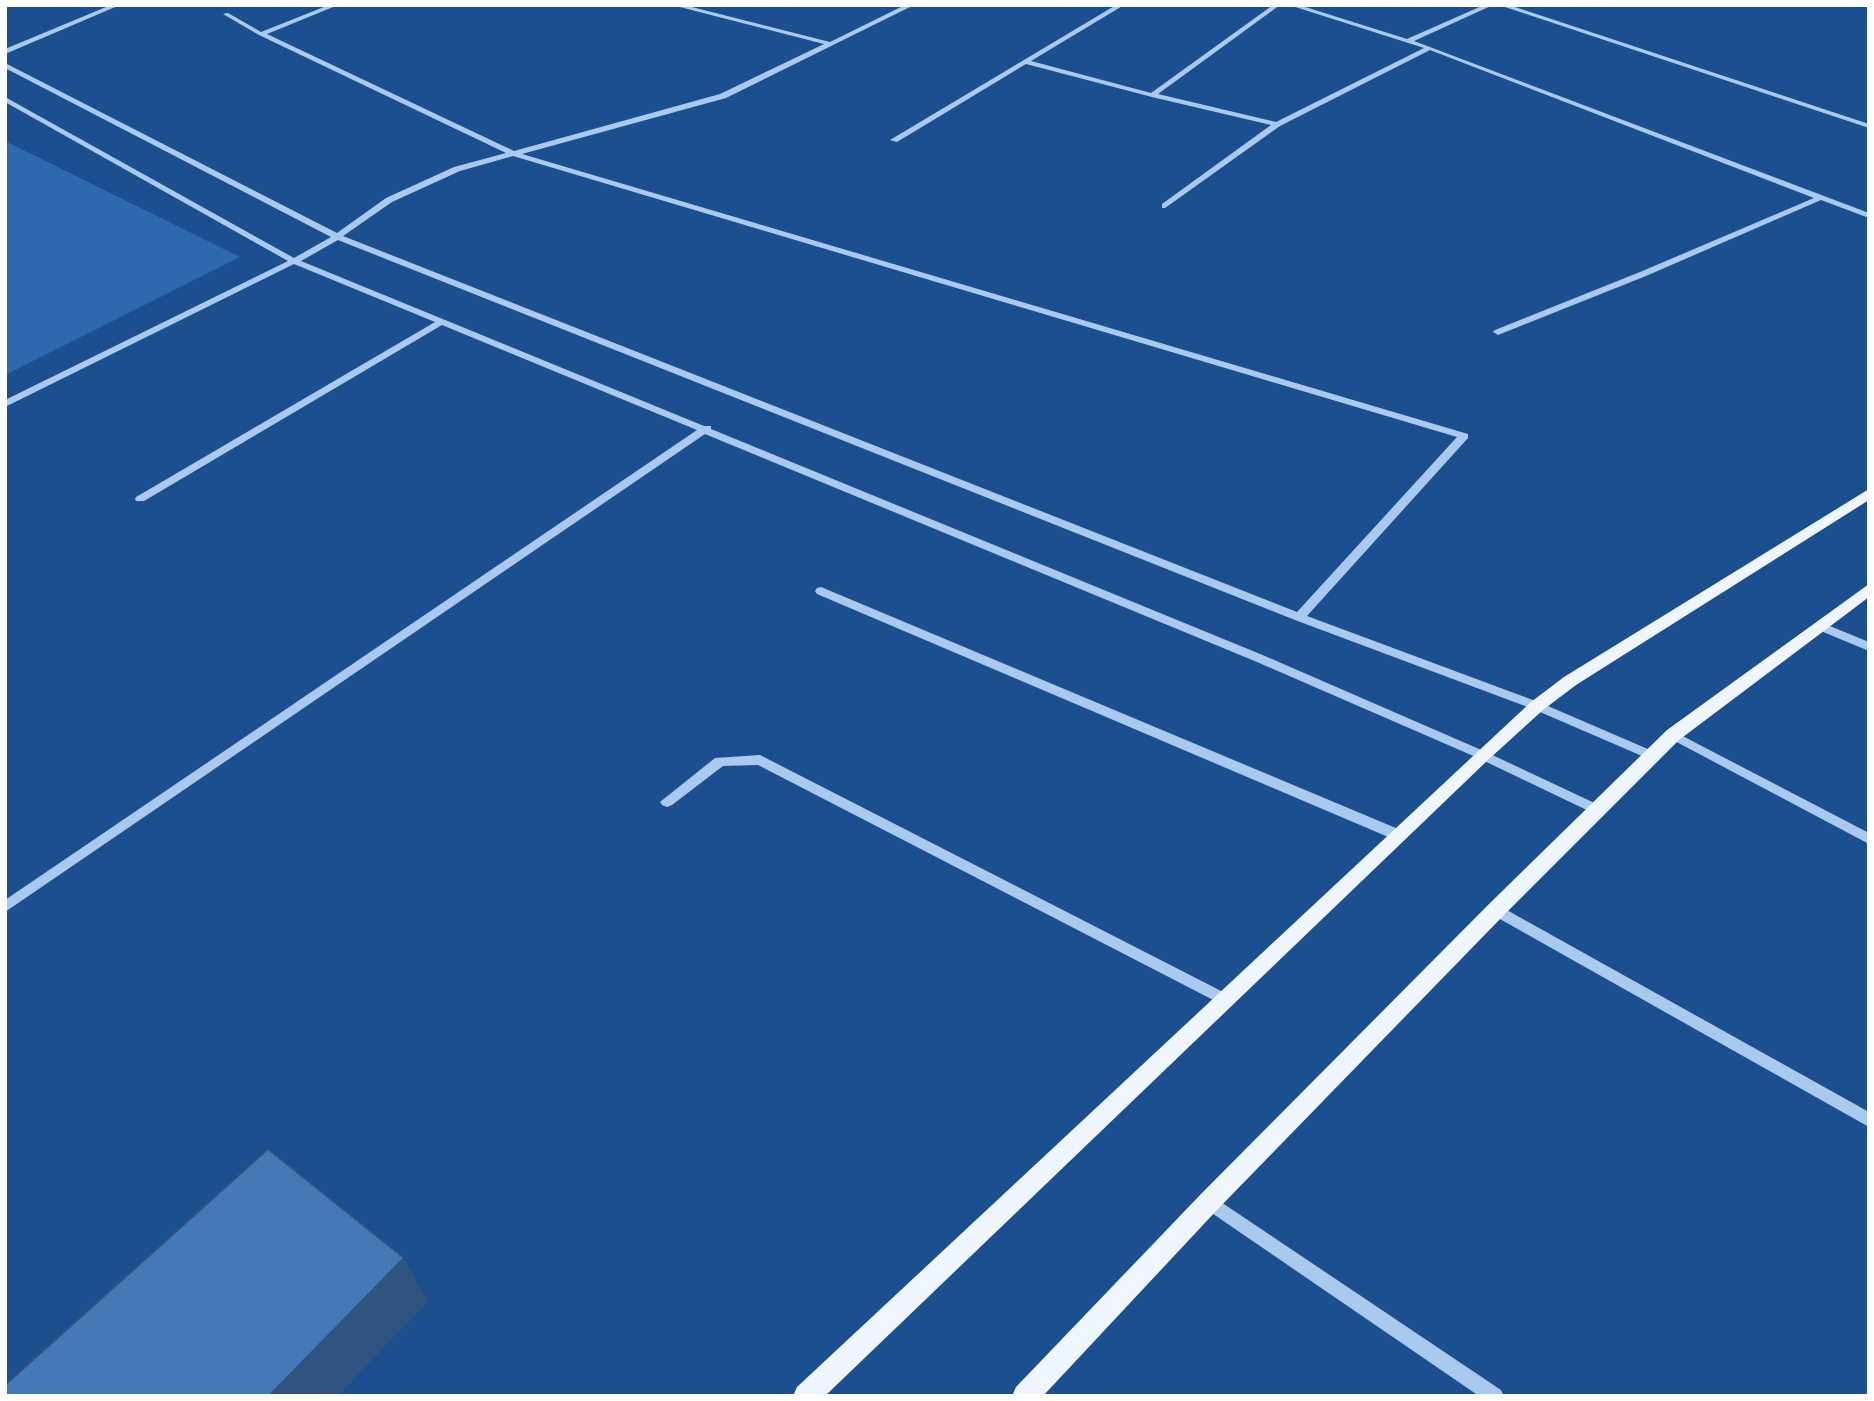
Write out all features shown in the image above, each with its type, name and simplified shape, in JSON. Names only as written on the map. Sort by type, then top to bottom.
[{"type":"main road","points":[[806,1396],[1482,755],[1538,706],[1570,681],[1869,493]]},
{"type":"main road","points":[[1025,1396],[1209,1202],[1496,909],[1673,736],[1869,589]]},
{"type":"street","points":[[5,52],[117,5]]},
{"type":"street","points":[[261,34],[335,5]]},
{"type":"street","points":[[674,5],[831,44]]},
{"type":"street","points":[[5,404],[294,261],[337,237],[389,200],[457,169],[723,96],[911,5]]},
{"type":"street","points":[[894,140],[1121,5]]},
{"type":"street","points":[[1152,95],[1276,5]]},
{"type":"street","points":[[1292,5],[1430,48],[1869,216]]},
{"type":"street","points":[[1408,41],[1490,5]]},
{"type":"street","points":[[1502,5],[1869,126]]},
{"type":"street","points":[[226,14],[261,34],[512,153],[1464,436],[1299,617]]},
{"type":"street","points":[[1165,206],[1277,124],[1430,48]]},
{"type":"street","points":[[1025,62],[1277,124]]},
{"type":"street","points":[[5,65],[337,237],[1299,617],[1538,706],[1654,755]]},
{"type":"street","points":[[5,99],[294,261],[707,428],[1261,659],[1482,755],[1598,810]]},
{"type":"street","points":[[1498,332],[1643,274],[1820,198]]},
{"type":"street","points":[[140,499],[443,321]]},
{"type":"street","points":[[5,906],[707,428]]},
{"type":"street","points":[[821,591],[1398,835]]},
{"type":"street","points":[[1821,626],[1869,647]]},
{"type":"street","points":[[1673,736],[1869,839]]},
{"type":"street","points":[[667,802],[720,761],[760,760],[1224,999]]},
{"type":"street","points":[[1496,909],[1869,1120]]},
{"type":"street","points":[[1209,1202],[1495,1396]]},
{"type":"shaded area","points":[[5,141],[240,257],[5,375]]},
{"type":"building","points":[[268,1149],[404,1258],[269,1396],[5,1396],[5,1385]]}]
